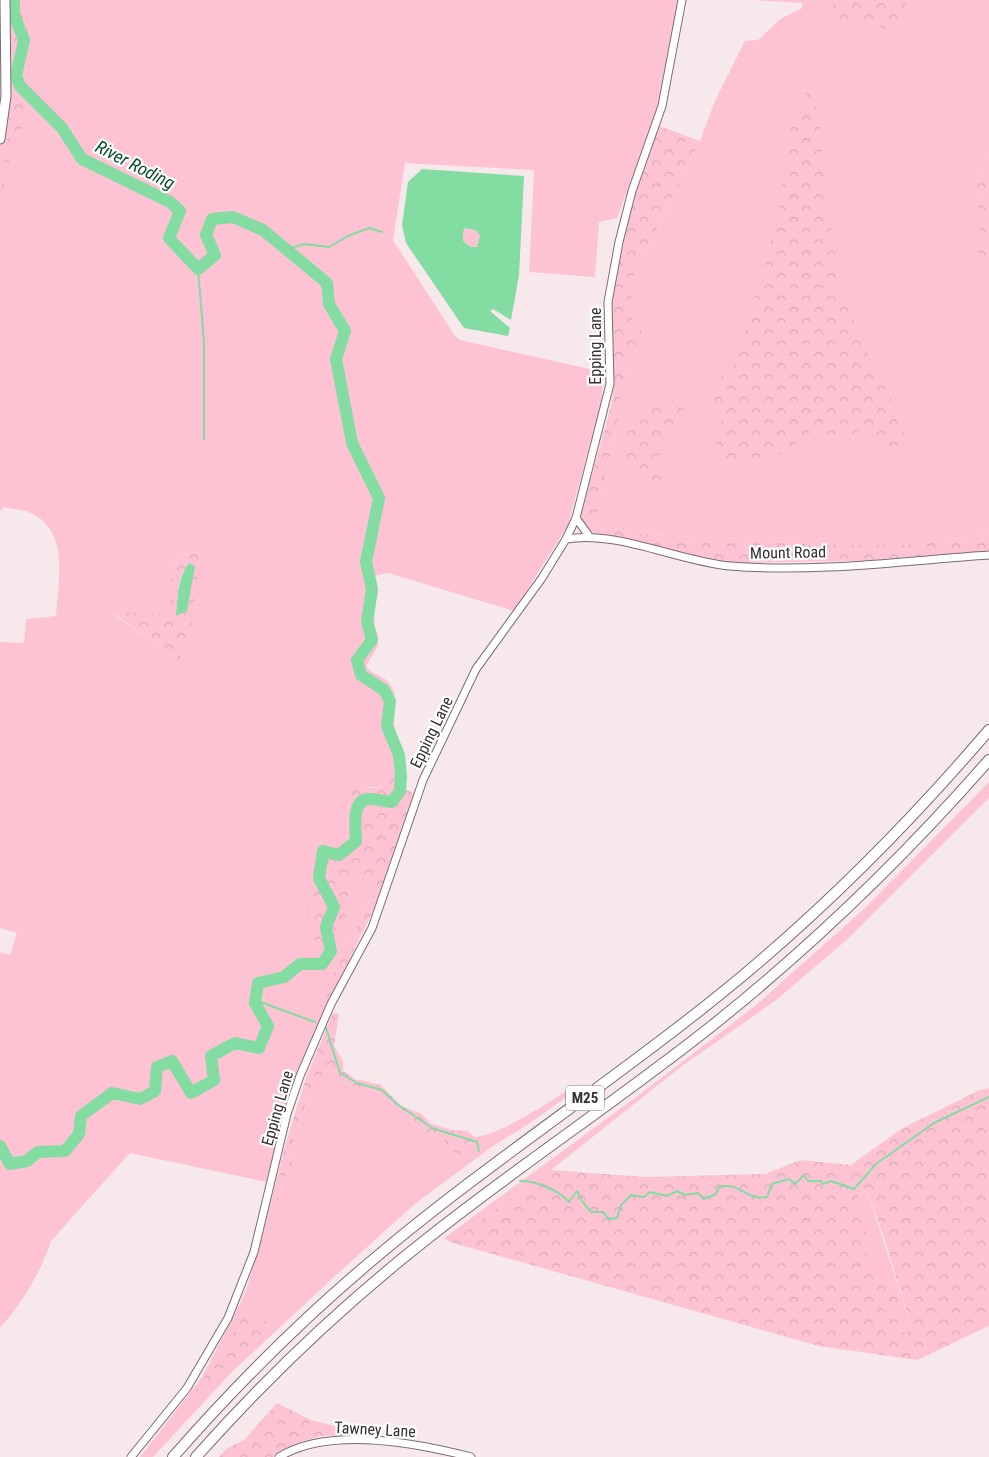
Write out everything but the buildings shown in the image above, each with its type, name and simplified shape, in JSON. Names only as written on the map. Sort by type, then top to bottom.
[{"type":"highway","name":"M25","points":[[173,1457],[246,1377],[354,1276],[447,1200],[683,1024],[796,930],[901,828],[989,730]]},
{"type":"highway","name":"M25","points":[[196,1457],[290,1359],[384,1273],[470,1205],[683,1048],[796,956],[902,854],[989,760]]},
{"type":"main road","points":[[0,139],[6,96],[5,0]]},
{"type":"street","name":"Epping Lane","points":[[131,1457],[187,1388],[208,1356],[228,1318],[254,1252],[294,1093],[331,1004],[372,928],[422,780],[476,670],[542,578],[566,539],[576,518],[610,384],[608,302],[619,242],[632,191],[662,106],[682,0]]},
{"type":"street","points":[[576,518],[589,536]]},
{"type":"street","name":"Mount Road","points":[[566,539],[589,536],[712,564],[756,568],[862,565],[989,555]]},
{"type":"street","name":"Tawney Lane","points":[[279,1457],[305,1445],[342,1439],[423,1445],[471,1457]]},
{"type":"green space","points":[[0,0],[679,0],[659,105],[617,218],[599,222],[595,277],[529,272],[534,170],[405,163],[393,240],[455,336],[460,340],[603,372],[602,400],[568,525],[514,611],[388,573],[375,576],[378,593],[374,612],[378,646],[366,666],[388,681],[393,690],[395,701],[394,723],[405,767],[385,764],[387,787],[368,787],[350,799],[346,844],[329,844],[310,866],[312,887],[311,936],[349,900],[346,882],[357,874],[370,875],[373,894],[317,1004],[325,1009],[294,1086],[266,1182],[130,1153],[51,1241],[30,1287],[0,1328],[0,952],[10,955],[17,933],[0,928],[0,642],[24,643],[26,619],[56,616],[59,561],[53,535],[46,524],[32,513],[4,507],[0,511]],"holes":[[[200,552],[179,661],[112,613],[170,614],[173,555]]]},
{"type":"green space","points":[[10,0],[27,0],[28,48],[21,75],[29,106],[6,173],[0,221],[10,100]]},
{"type":"green space","points":[[754,0],[989,0],[989,156],[977,186],[980,241],[976,271],[989,249],[989,533],[919,545],[817,545],[729,538],[643,535],[595,523],[620,410],[620,388],[625,379],[628,363],[641,344],[642,333],[632,321],[632,281],[700,141],[715,101],[745,41],[758,40],[780,19],[802,8],[802,3]]},
{"type":"green space","points":[[840,0],[905,0],[906,9],[902,31],[890,34],[869,19],[840,24],[820,13]]},
{"type":"green space","points":[[808,90],[819,112],[826,202],[835,249],[838,286],[847,300],[856,324],[859,340],[875,365],[896,409],[906,437],[906,447],[897,452],[884,449],[868,433],[858,431],[847,437],[812,431],[785,452],[770,458],[721,465],[714,460],[717,432],[723,419],[723,411],[712,412],[712,391],[715,384],[734,364],[741,348],[749,312],[759,289],[778,215],[792,120]]},
{"type":"green space","points":[[659,126],[700,141],[632,281],[632,321],[638,324],[642,333],[641,344],[628,363],[625,379],[620,388],[620,410],[595,523],[643,535],[729,538],[817,545],[919,545],[989,533],[989,551],[856,561],[729,563],[595,533],[585,527],[581,515],[612,402],[614,384],[611,302],[621,241],[640,169]]},
{"type":"green space","points":[[989,156],[989,250],[975,273],[980,241],[977,186]]},
{"type":"green space","points":[[465,228],[477,231],[480,236],[477,247],[471,247],[463,241]]},
{"type":"green space","points":[[675,396],[684,397],[689,403],[677,417],[667,434],[660,453],[657,471],[663,475],[665,481],[657,485],[638,481],[633,470],[620,461],[628,433],[642,408],[659,399],[666,405]]},
{"type":"green space","points":[[200,552],[192,623],[179,662],[112,612],[169,614],[173,555]],"holes":[[[189,563],[177,616],[180,582]]]},
{"type":"green space","points":[[385,764],[405,767],[404,789],[414,793],[374,909],[325,1009],[317,1004],[373,894],[369,875],[357,874],[347,882],[349,900],[341,939],[317,950],[315,939],[311,936],[312,887],[310,866],[317,850],[329,844],[346,844],[350,799],[354,789],[387,787]]},
{"type":"green space","points":[[989,782],[989,798],[850,937],[775,1001],[682,1066],[551,1170],[450,1242],[444,1238],[639,1095],[755,1006],[864,909]]},
{"type":"green space","points":[[333,1013],[339,1014],[334,1046],[343,1061],[343,1071],[355,1079],[381,1085],[401,1106],[422,1114],[430,1123],[452,1130],[467,1131],[475,1137],[462,1154],[449,1152],[444,1138],[426,1133],[378,1092],[336,1081],[329,1064],[315,1089],[308,1096],[302,1121],[293,1132],[296,1157],[283,1179],[273,1220],[284,1149],[307,1075]]},
{"type":"green space","points":[[329,1063],[336,1081],[378,1092],[426,1133],[444,1138],[462,1154],[475,1137],[501,1129],[580,1083],[572,1093],[496,1144],[416,1203],[232,1372],[153,1457],[140,1457],[202,1377],[237,1310],[247,1287],[263,1233],[284,1149],[275,1213],[283,1179],[296,1157],[293,1132],[302,1121],[308,1096],[315,1089]]},
{"type":"green space","points":[[989,1088],[989,1326],[917,1360],[819,1346],[450,1242],[551,1170],[646,1177],[765,1174],[801,1160],[851,1165],[901,1129],[980,1090]],"holes":[[[866,1188],[913,1331],[902,1332],[897,1319],[882,1309],[900,1300],[894,1285],[874,1279],[862,1260],[870,1248],[858,1199]]]},
{"type":"green space","points":[[866,1188],[913,1331],[902,1332],[897,1319],[881,1309],[900,1300],[894,1285],[874,1279],[861,1260],[858,1199]]},
{"type":"green space","points":[[245,1314],[272,1323],[239,1360],[177,1419]]},
{"type":"green space","points":[[277,1403],[311,1420],[354,1431],[355,1435],[321,1436],[304,1441],[273,1457],[219,1457],[226,1449],[244,1440]]},
{"type":"shaded area","points":[[422,169],[524,176],[519,275],[511,320],[493,309],[490,311],[510,328],[508,336],[464,328],[406,243],[402,225],[408,182]],"holes":[[[465,228],[477,231],[480,236],[477,247],[471,247],[463,241]]]},
{"type":"shaded area","points":[[189,563],[195,566],[187,611],[176,616],[180,582]]},
{"type":"waterway","name":"River Roding","points":[[0,1146],[10,1164],[27,1161],[38,1152],[65,1151],[79,1134],[81,1116],[112,1093],[140,1099],[155,1091],[157,1067],[172,1061],[191,1093],[214,1080],[211,1056],[235,1043],[259,1048],[268,1026],[255,1003],[258,983],[284,977],[300,964],[322,964],[331,951],[326,927],[334,907],[319,878],[323,851],[339,855],[356,841],[355,823],[359,804],[368,799],[392,802],[400,791],[401,776],[399,755],[387,726],[390,701],[384,690],[361,675],[357,660],[372,640],[367,622],[372,589],[366,562],[379,498],[352,443],[336,359],[345,331],[329,304],[327,283],[263,230],[233,217],[212,219],[206,235],[215,255],[198,269],[169,238],[180,211],[170,202],[82,159],[62,128],[20,86],[16,76],[24,40],[14,15],[14,0]]},
{"type":"waterway","points":[[287,249],[304,244],[329,247],[348,236],[369,228],[382,232]]},
{"type":"waterway","points":[[198,269],[204,342],[204,439]]},
{"type":"waterway","points":[[255,1000],[315,1022]]},
{"type":"waterway","points":[[326,1028],[340,1073],[357,1083],[382,1090],[397,1104],[432,1128],[477,1142],[479,1151]]},
{"type":"waterway","points":[[520,1181],[533,1182],[547,1187],[560,1194],[569,1202],[577,1191],[591,1212],[603,1212],[609,1219],[617,1218],[621,1205],[631,1195],[644,1197],[650,1192],[667,1196],[677,1191],[685,1195],[698,1193],[704,1199],[716,1194],[719,1187],[730,1186],[755,1197],[767,1197],[772,1184],[789,1179],[795,1184],[804,1175],[808,1181],[821,1181],[823,1184],[831,1181],[854,1189],[876,1164],[934,1123],[989,1097]]}]
